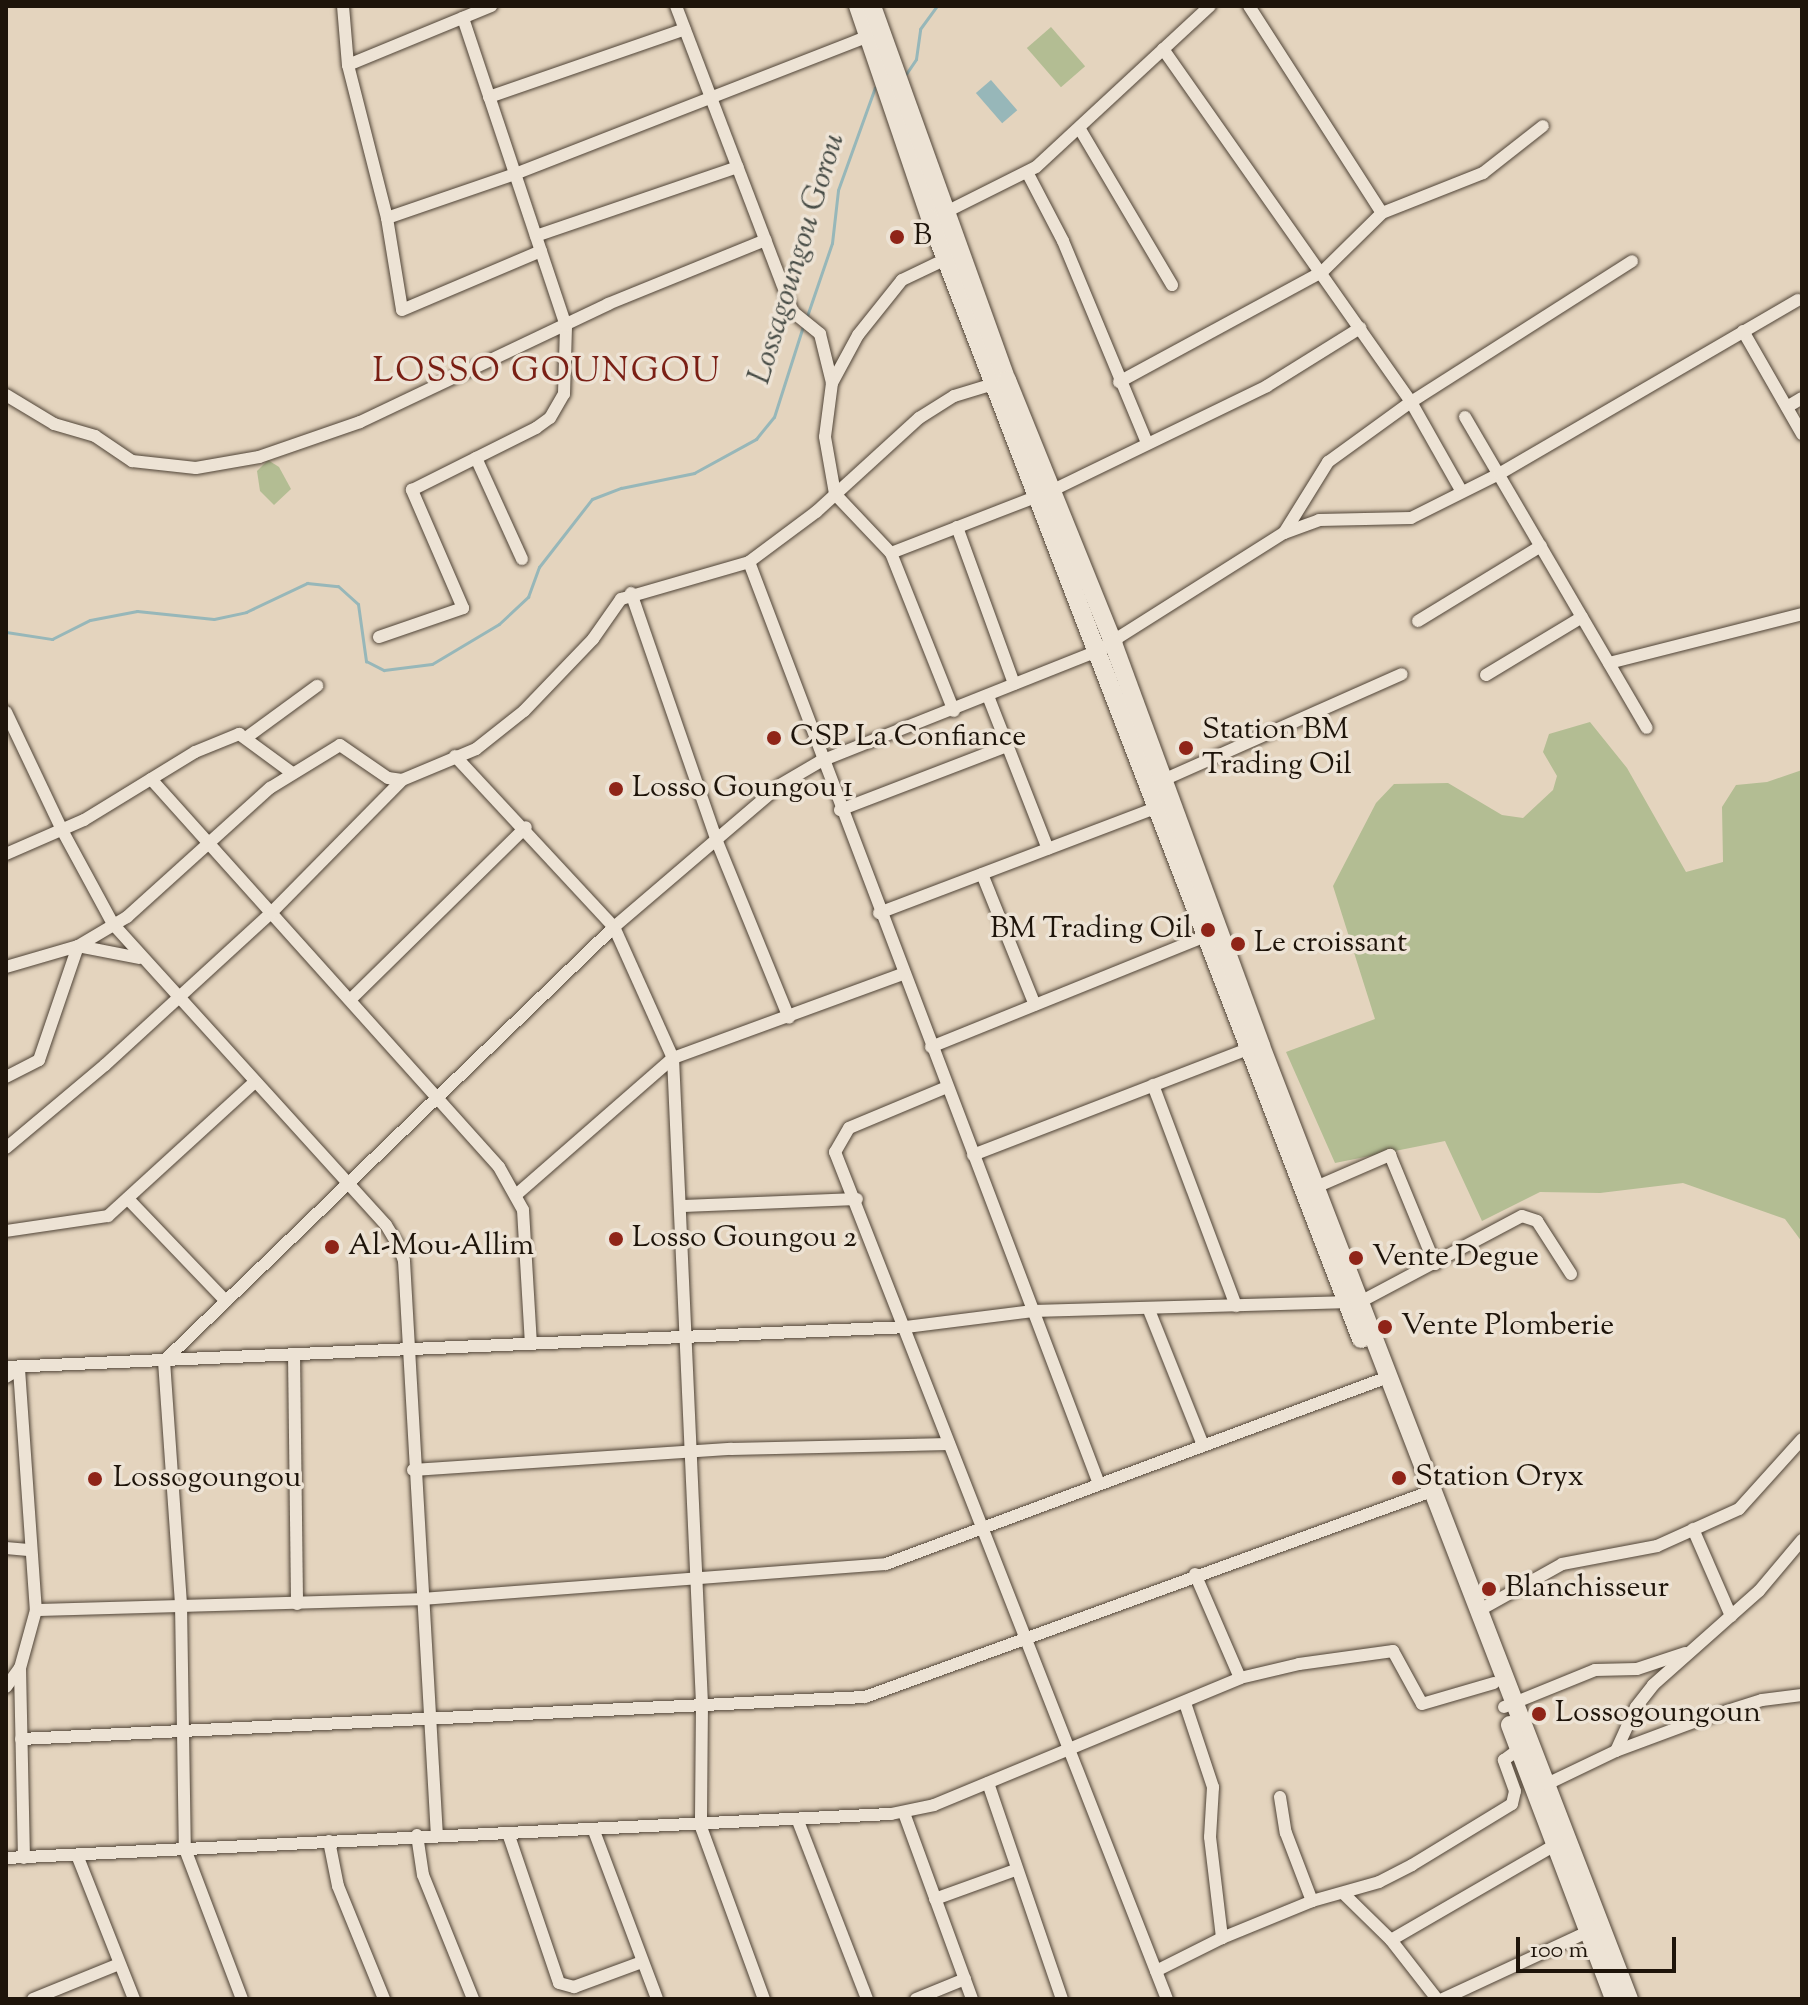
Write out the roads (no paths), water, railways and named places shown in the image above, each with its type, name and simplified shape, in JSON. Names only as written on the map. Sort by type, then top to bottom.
[{"type":"main road","points":[[858,6],[1000,382],[1105,647],[1163,780],[1212,933],[1426,1491],[1494,1683],[1509,1706],[1547,1784],[1560,1842]]},
{"type":"main road","points":[[872,6],[938,216],[946,259],[1000,382]]},
{"type":"main road","points":[[1105,647],[1156,808],[1212,933]]},
{"type":"main road","points":[[1254,1047],[1316,1187],[1352,1301]]},
{"type":"main road","points":[[1426,1491],[1478,1611],[1509,1706],[1519,1749],[1594,1929],[1629,1999]]},
{"type":"main road","points":[[1594,1929],[1614,1999]]},
{"type":"street","points":[[343,6],[348,65],[387,218],[402,310],[541,251]]},
{"type":"street","points":[[348,65],[491,6]]},
{"type":"street","points":[[676,6],[793,312],[820,334],[832,383]]},
{"type":"street","points":[[938,216],[1027,172],[1081,131],[1210,6]]},
{"type":"street","points":[[1249,6],[1382,213]]},
{"type":"street","points":[[379,637],[463,608],[412,490],[536,428],[559,405],[566,326],[463,18]]},
{"type":"street","points":[[489,97],[685,29]]},
{"type":"street","points":[[387,218],[515,174],[869,36]]},
{"type":"street","points":[[1163,49],[1411,402],[1462,492]]},
{"type":"street","points":[[1119,382],[1322,272],[1382,213],[1483,173],[1543,126]]},
{"type":"street","points":[[1081,131],[1172,285]]},
{"type":"street","points":[[536,236],[738,167]]},
{"type":"street","points":[[1027,172],[1063,241],[1119,382],[1147,443]]},
{"type":"street","points":[[6,395],[54,424],[95,436],[132,461],[196,468],[292,450],[766,240]]},
{"type":"street","points":[[946,259],[902,280],[858,335],[832,383],[825,437],[835,494],[891,553],[954,711]]},
{"type":"street","points":[[1284,533],[1328,462],[1411,402],[1632,261]]},
{"type":"street","points":[[242,1999],[185,1849],[181,1604],[164,1361],[614,927],[745,810],[821,761],[954,711],[1105,647],[1284,533],[1319,520],[1411,518],[1499,474],[1798,300]]},
{"type":"street","points":[[891,553],[1044,493],[1267,386],[1360,328]]},
{"type":"street","points":[[1743,331],[1802,434]]},
{"type":"street","points":[[6,1148],[272,912],[402,780],[476,749],[524,711],[631,593],[749,562],[835,494],[919,418],[954,396],[1000,382]]},
{"type":"street","points":[[1787,407],[1802,398]]},
{"type":"street","points":[[1465,417],[1647,728]]},
{"type":"street","points":[[476,458],[522,559]]},
{"type":"street","points":[[957,527],[1014,684]]},
{"type":"street","points":[[1418,621],[1541,546]]},
{"type":"street","points":[[749,562],[821,761],[1099,1484]]},
{"type":"street","points":[[631,593],[716,839],[789,1018]]},
{"type":"street","points":[[1609,663],[1802,614]]},
{"type":"street","points":[[1486,675],[1582,617]]},
{"type":"street","points":[[1163,780],[1402,674]]},
{"type":"street","points":[[6,854],[62,830],[219,741],[247,737],[317,686]]},
{"type":"street","points":[[988,696],[1048,849]]},
{"type":"street","points":[[6,712],[62,830],[113,924],[386,1225],[399,1247],[437,1836]]},
{"type":"street","points":[[247,737],[291,772]]},
{"type":"street","points":[[6,967],[78,946],[113,924],[291,772],[340,745],[388,778],[402,780]]},
{"type":"street","points":[[840,810],[1007,746]]},
{"type":"street","points":[[455,756],[526,827],[614,927],[673,1058],[683,1206],[682,1333],[691,1453],[702,1703],[701,1827],[764,1999]]},
{"type":"street","points":[[151,779],[438,1096],[517,1194],[526,1228],[531,1343]]},
{"type":"street","points":[[879,913],[1156,808]]},
{"type":"street","points":[[351,999],[526,827]]},
{"type":"street","points":[[982,874],[1035,1005]]},
{"type":"street","points":[[931,1047],[1212,933]]},
{"type":"street","points":[[78,946],[129,952],[146,961]]},
{"type":"street","points":[[6,1077],[39,1060],[78,946]]},
{"type":"street","points":[[517,1194],[673,1058],[903,974]]},
{"type":"street","points":[[973,1155],[1254,1047]]},
{"type":"street","points":[[6,1231],[97,1219],[129,1200],[255,1082]]},
{"type":"street","points":[[1153,1085],[1236,1306]]},
{"type":"street","points":[[947,1087],[843,1134],[835,1152],[857,1199],[1023,1640],[1070,1748],[1167,1999]]},
{"type":"street","points":[[1316,1187],[1390,1155],[1435,1264]]},
{"type":"street","points":[[683,1206],[857,1199]]},
{"type":"street","points":[[129,1200],[226,1301]]},
{"type":"street","points":[[6,1377],[13,1368],[408,1350],[682,1333],[906,1327],[1033,1311],[1149,1310],[1352,1301],[1435,1264],[1496,1227],[1529,1216],[1571,1274]]},
{"type":"street","points":[[1149,1310],[1203,1445]]},
{"type":"street","points":[[294,1354],[297,1604]]},
{"type":"street","points":[[13,1368],[36,1610],[20,1668],[24,1858]]},
{"type":"street","points":[[36,1610],[421,1599],[886,1564],[1382,1377]]},
{"type":"street","points":[[1478,1611],[1562,1564],[1649,1548],[1739,1509],[1802,1439]]},
{"type":"street","points":[[413,1470],[691,1453],[949,1444]]},
{"type":"street","points":[[21,1739],[185,1733],[429,1716],[865,1697],[1426,1491]]},
{"type":"street","points":[[1693,1529],[1731,1616]]},
{"type":"street","points":[[1616,1751],[1636,1707],[1731,1616],[1802,1540]]},
{"type":"street","points":[[6,1548],[31,1550]]},
{"type":"street","points":[[1195,1574],[1240,1678]]},
{"type":"street","points":[[6,1858],[417,1835],[509,1836],[701,1827],[904,1813],[988,1783],[1240,1678],[1389,1649],[1399,1656],[1420,1703],[1494,1683]]},
{"type":"street","points":[[1509,1706],[1595,1670],[1637,1669],[1693,1650]]},
{"type":"street","points":[[6,1687],[20,1668]]},
{"type":"street","points":[[1547,1784],[1616,1751],[1762,1700],[1802,1695]]},
{"type":"street","points":[[1185,1703],[1213,1787],[1210,1837],[1222,1938]]},
{"type":"street","points":[[1156,1971],[1222,1938],[1312,1901],[1345,1895],[1412,1865],[1512,1804],[1515,1791],[1504,1760],[1519,1749]]},
{"type":"street","points":[[988,1783],[1013,1846],[1015,1870],[1062,1999]]},
{"type":"street","points":[[1280,1797],[1286,1833],[1312,1901]]},
{"type":"street","points":[[904,1813],[972,1999]]},
{"type":"street","points":[[798,1821],[867,1999]]},
{"type":"street","points":[[594,1831],[657,1999]]},
{"type":"street","points":[[417,1835],[423,1875],[473,1999]]},
{"type":"street","points":[[509,1836],[559,1983],[574,1987],[642,1962]]},
{"type":"street","points":[[329,1841],[338,1886],[384,1999]]},
{"type":"street","points":[[1391,1940],[1560,1842]]},
{"type":"street","points":[[77,1855],[134,1999]]},
{"type":"street","points":[[935,1899],[1015,1870]]},
{"type":"street","points":[[1345,1895],[1391,1940],[1437,1999]]},
{"type":"street","points":[[1443,1999],[1594,1929]]},
{"type":"street","points":[[33,1999],[119,1964]]},
{"type":"street","points":[[916,1999],[965,1979]]},
{"type":"water","points":[[991,80],[1017,110],[1002,123],[976,93]]},
{"type":"waterway","name":"Lossagoungou Gorou","points":[[906,74],[916,59],[920,29],[937,6]]},
{"type":"waterway","name":"Lossagoungou Gorou","points":[[806,319],[832,243],[838,190],[875,87]]},
{"type":"waterway","name":"Lossagoungou Gorou","points":[[6,632],[52,639],[90,620],[137,611],[214,619],[246,612],[307,583],[338,586],[358,604],[366,661],[384,670],[432,664],[499,624],[528,597],[539,567],[592,499],[621,488],[694,473],[756,439],[774,417],[803,326]]},
{"type":"place","name":"B","points":[[897,237]]},
{"type":"place","name":"CSP La Confiance","points":[[774,738]]},
{"type":"place","name":"Station BM Trading Oil","points":[[1186,748]]},
{"type":"place","name":"Losso Goungou 1","points":[[616,789]]},
{"type":"place","name":"BM Trading Oil","points":[[1208,930]]},
{"type":"place","name":"Le croissant","points":[[1238,944]]},
{"type":"place","name":"Losso Goungou 2","points":[[616,1239]]},
{"type":"place","name":"Al-Mou-Allim","points":[[332,1247]]},
{"type":"place","name":"Vente Degue","points":[[1356,1258]]},
{"type":"place","name":"Vente Plomberie","points":[[1385,1327]]},
{"type":"place","name":"Station Oryx","points":[[1399,1478]]},
{"type":"place","name":"Lossogoungou","points":[[95,1479]]},
{"type":"place","name":"Blanchisseur","points":[[1489,1589]]},
{"type":"place","name":"Lossogoungoun","points":[[1539,1714]]},
{"type":"district","name":"LOSSO GOUNGOU","points":[[547,373]]}]
